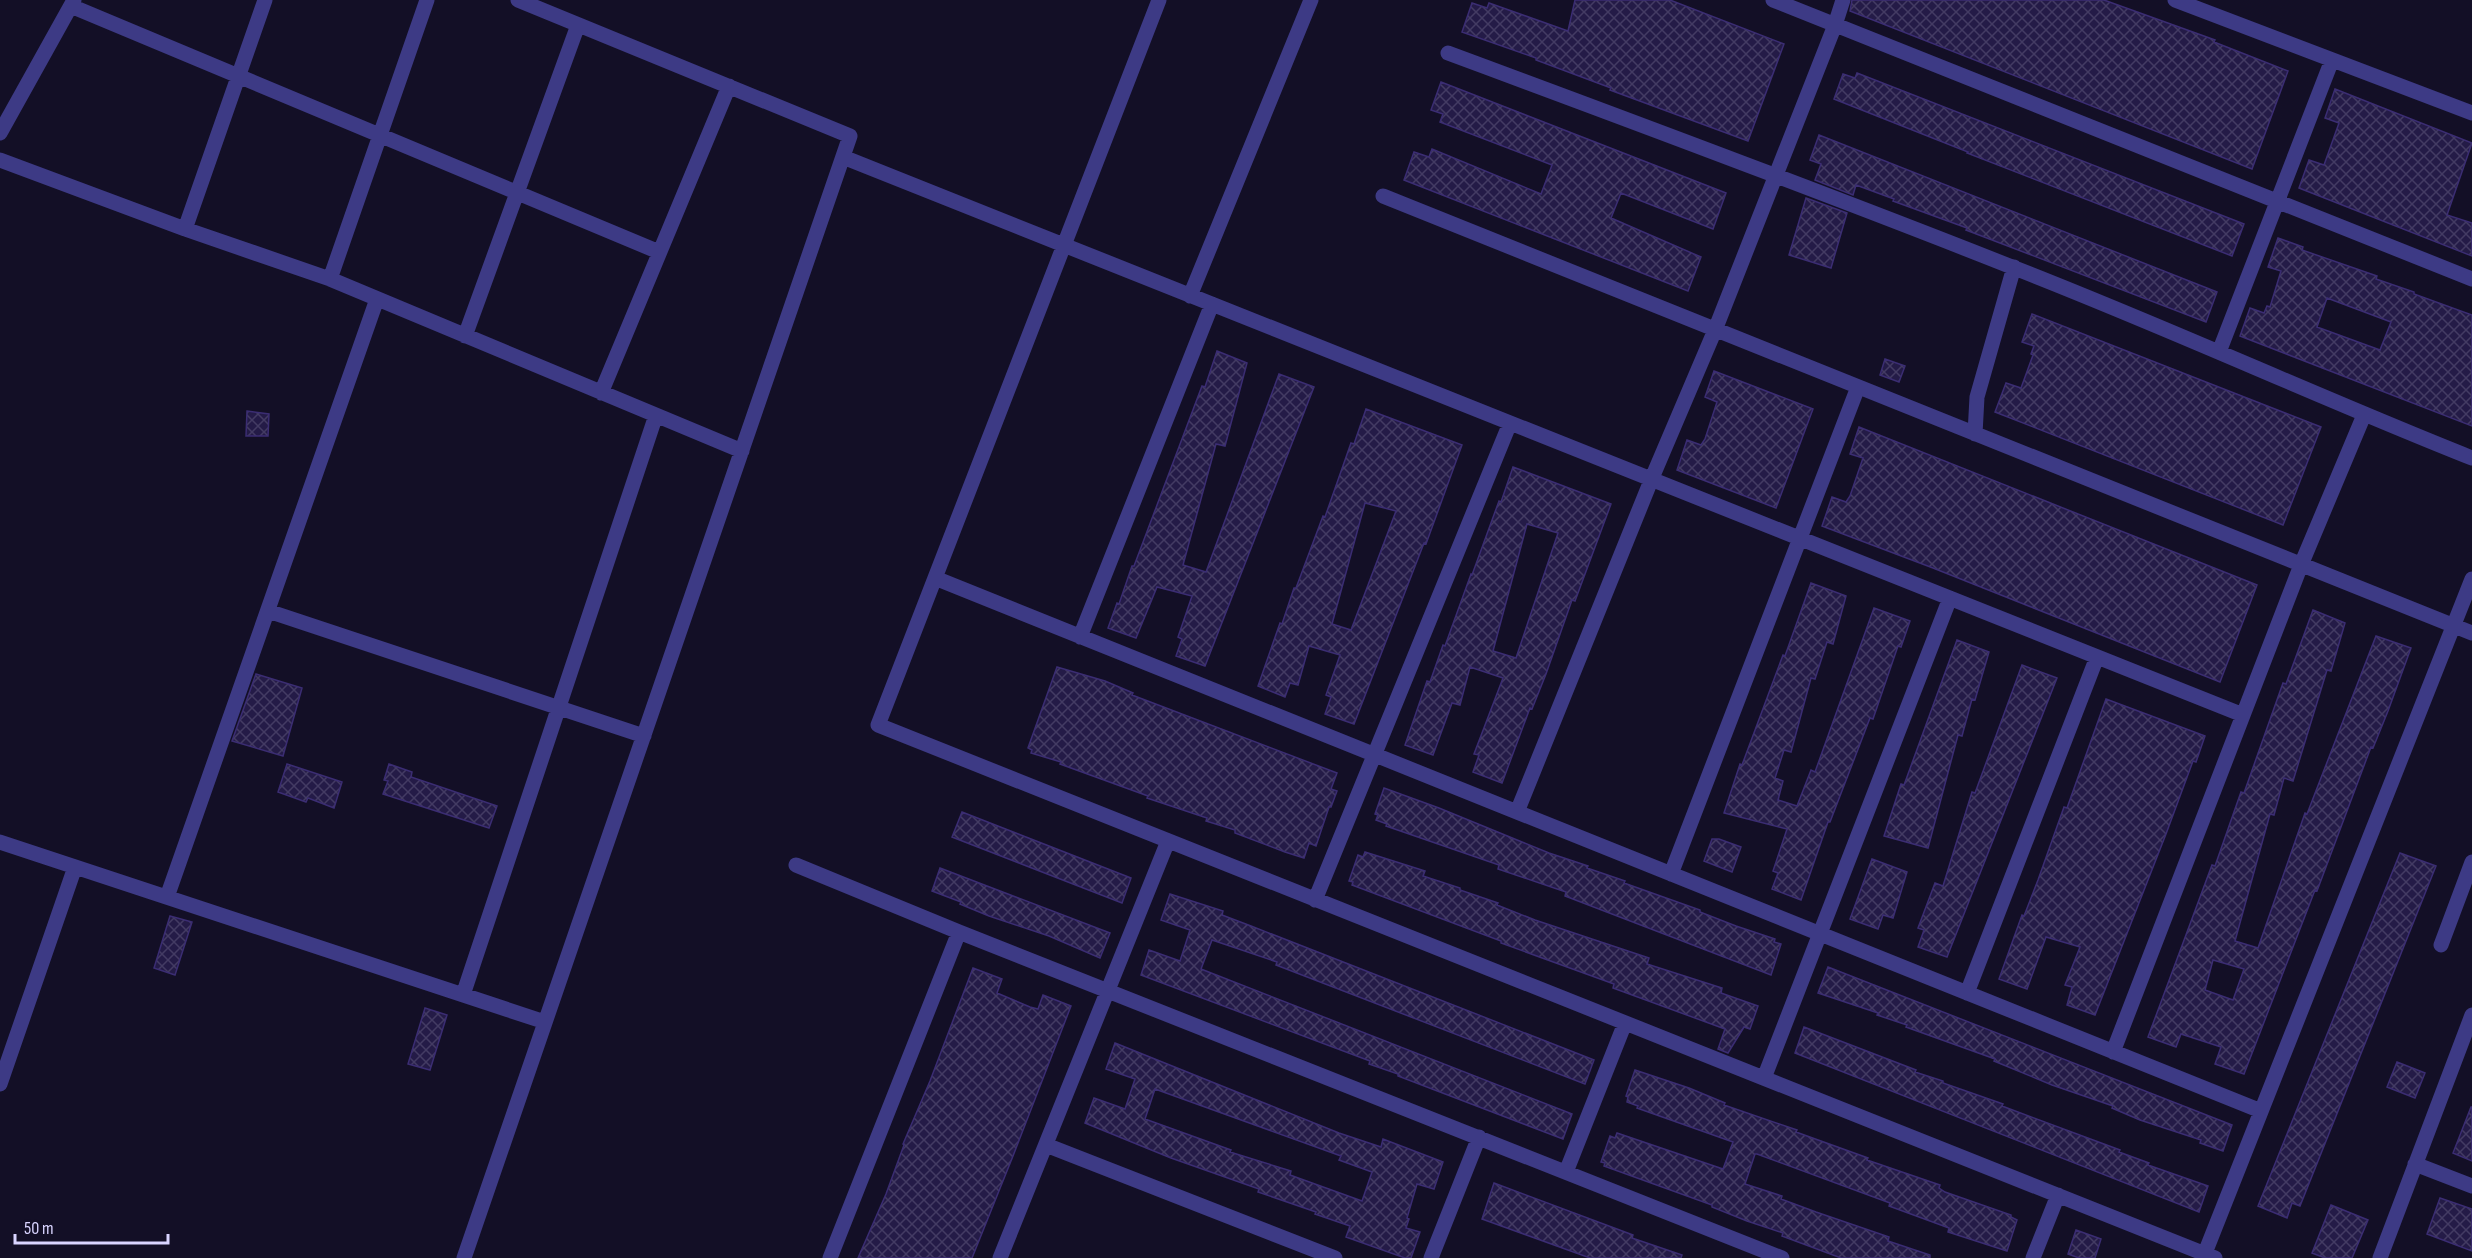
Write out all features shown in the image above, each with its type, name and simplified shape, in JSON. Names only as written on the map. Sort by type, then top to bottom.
[{"type":"street","points":[[185,229],[265,0]]},
{"type":"street","points":[[330,279],[427,0]]},
{"type":"street","points":[[464,1258],[850,136],[518,0]]},
{"type":"street","points":[[1159,0],[878,725],[2208,1257],[2261,1111],[2472,579]]},
{"type":"street","points":[[1190,296],[1311,0]]},
{"type":"street","points":[[1773,0],[2472,279]]},
{"type":"street","points":[[1517,812],[1652,478],[1715,330],[1843,0]]},
{"type":"street","points":[[2175,0],[2472,113]]},
{"type":"street","points":[[0,133],[72,3],[239,76],[659,252]]},
{"type":"street","points":[[465,336],[578,25]]},
{"type":"street","points":[[1448,53],[2014,267],[2364,415],[2472,458]]},
{"type":"street","points":[[2219,352],[2332,60]]},
{"type":"street","points":[[601,393],[729,86]]},
{"type":"street","points":[[843,157],[2243,715]]},
{"type":"street","points":[[0,160],[185,229],[330,279],[742,451]]},
{"type":"street","points":[[1383,196],[2472,633]]},
{"type":"street","points":[[1975,434],[1977,397],[2014,267]]},
{"type":"street","points":[[167,897],[377,299]]},
{"type":"street","points":[[1080,637],[1212,304]]},
{"type":"street","points":[[1671,874],[1858,387]]},
{"type":"street","points":[[464,995],[656,415]]},
{"type":"street","points":[[2113,1052],[2301,565],[2364,415]]},
{"type":"street","points":[[1316,900],[1510,423]]},
{"type":"street","points":[[935,578],[2261,1111]]},
{"type":"street","points":[[1764,1078],[1950,598]]},
{"type":"street","points":[[268,611],[644,736]]},
{"type":"street","points":[[1967,993],[2097,657]]},
{"type":"street","points":[[1000,1258],[1168,841]]},
{"type":"street","points":[[0,842],[546,1022]]},
{"type":"street","points":[[2441,945],[2472,862]]},
{"type":"street","points":[[796,865],[959,932],[1109,989],[1782,1258]]},
{"type":"street","points":[[0,1084],[75,867]]},
{"type":"street","points":[[830,1258],[959,932]]},
{"type":"street","points":[[2380,1258],[2472,1015]]},
{"type":"street","points":[[1566,1172],[1625,1023]]},
{"type":"street","points":[[1431,1258],[1479,1137]]},
{"type":"street","points":[[1046,1145],[1335,1258]]},
{"type":"street","points":[[2415,1164],[2472,1186]]},
{"type":"street","points":[[2033,1258],[2058,1196]]},
{"type":"building","points":[[1575,0],[1670,0],[1784,44],[1748,141],[1610,90],[1611,88],[1536,60],[1536,58],[1462,32],[1472,3],[1487,8],[1489,3],[1568,31]]},
{"type":"building","points":[[1852,0],[2104,0],[2215,40],[2214,42],[2288,71],[2252,169],[1850,11]]},
{"type":"building","points":[[1857,73],[2244,224],[2232,256],[1834,99],[1843,74],[1855,78]]},
{"type":"building","points":[[1441,82],[1726,193],[1713,229],[1621,193],[1611,218],[1701,257],[1688,291],[1404,180],[1414,152],[1429,157],[1432,149],[1541,194],[1552,165],[1440,122],[1443,114],[1431,110]]},
{"type":"building","points":[[2335,89],[2472,143],[2447,215],[2472,223],[2472,256],[2299,188],[2309,160],[2324,165],[2339,123],[2325,118]]},
{"type":"building","points":[[1819,135],[2217,292],[2206,322],[1966,230],[1967,228],[1856,185],[1853,195],[1815,180],[1821,164],[1810,160]]},
{"type":"building","points":[[1806,198],[1847,213],[1831,268],[1789,255]]},
{"type":"building","points":[[2278,238],[2303,247],[2302,250],[2377,276],[2376,279],[2472,315],[2472,426],[2240,336],[2250,308],[2264,313],[2267,306],[2270,307],[2281,271],[2268,267]],"holes":[[[2327,298],[2391,322],[2380,350],[2317,327]]]},
{"type":"building","points":[[2032,314],[2321,427],[2283,525],[1995,412],[2006,383],[2021,388],[2033,355],[2031,354],[2034,346],[2022,342]]},
{"type":"building","points":[[1217,351],[1247,363],[1225,446],[1216,444],[1183,565],[1206,572],[1279,374],[1314,387],[1205,666],[1176,656],[1182,639],[1178,637],[1192,596],[1157,587],[1136,638],[1108,628],[1202,386],[1205,387]]},
{"type":"building","points":[[1885,359],[1905,366],[1899,382],[1880,375]]},
{"type":"building","points":[[1714,371],[1813,409],[1776,508],[1677,470],[1687,440],[1701,445],[1705,439],[1717,402],[1705,397]]},
{"type":"building","points":[[1366,409],[1462,445],[1426,544],[1424,543],[1354,724],[1325,714],[1331,697],[1326,695],[1340,655],[1309,646],[1298,685],[1290,683],[1285,697],[1258,686],[1280,623],[1282,624],[1323,516],[1325,517],[1351,443],[1354,444]],"holes":[[[1365,503],[1396,511],[1351,630],[1332,624]]]},
{"type":"building","points":[[247,411],[269,414],[268,436],[246,436]]},
{"type":"building","points":[[1859,427],[2257,585],[2220,682],[1822,526],[1832,497],[1846,502],[1850,496],[1863,458],[1850,454]]},
{"type":"building","points":[[1513,467],[1611,504],[1502,783],[1473,772],[1479,755],[1474,754],[1503,678],[1470,667],[1460,705],[1452,703],[1433,755],[1405,745],[1427,681],[1430,682],[1443,645],[1445,646],[1499,501],[1501,502]],"holes":[[[1527,524],[1558,533],[1516,658],[1493,651]]]},
{"type":"building","points":[[1811,583],[1846,596],[1833,644],[1827,642],[1815,679],[1811,678],[1791,752],[1784,750],[1775,778],[1783,781],[1778,800],[1797,806],[1811,770],[1815,772],[1874,608],[1910,621],[1901,647],[1898,646],[1873,719],[1870,718],[1830,822],[1828,822],[1801,900],[1772,889],[1778,873],[1773,871],[1787,829],[1724,813],[1740,764],[1742,765],[1783,655],[1785,656]]},
{"type":"building","points":[[2313,610],[2345,623],[2331,671],[2327,670],[2293,781],[2284,778],[2274,815],[2270,814],[2235,941],[2258,948],[2305,813],[2307,814],[2376,636],[2411,648],[2244,1074],[2215,1064],[2221,1047],[2181,1034],[2176,1047],[2148,1037],[2212,865],[2215,866],[2241,792],[2244,793],[2283,683],[2286,684]],"holes":[[[2213,960],[2244,969],[2233,1000],[2205,990]]]},
{"type":"building","points":[[1957,640],[1989,652],[1975,700],[1972,699],[1962,736],[1958,735],[1928,848],[1884,836],[1901,784],[1904,785]]},
{"type":"building","points":[[2022,665],[2057,678],[1947,957],[1918,947],[1924,930],[1918,928],[1935,883],[1943,886],[1972,792],[1975,793]]},
{"type":"building","points":[[1057,667],[1105,681],[1133,693],[1132,695],[1337,773],[1331,789],[1337,791],[1316,846],[1309,843],[1304,858],[1285,852],[1235,833],[1235,830],[1206,821],[1207,818],[1147,798],[1148,796],[1060,764],[1061,762],[1031,753],[1032,750],[1028,748]]},
{"type":"building","points":[[256,674],[302,688],[283,756],[232,741]]},
{"type":"building","points":[[2106,699],[2205,736],[2196,762],[2193,761],[2095,1015],[2067,1005],[2072,987],[2065,985],[2080,947],[2046,937],[2027,989],[1999,979],[2064,807],[2067,808]]},
{"type":"building","points":[[287,764],[342,782],[334,808],[308,798],[306,802],[278,792]]},
{"type":"building","points":[[389,764],[412,772],[411,777],[497,806],[489,828],[383,794],[388,781],[384,780]]},
{"type":"building","points":[[1384,788],[1588,866],[1587,868],[1625,881],[1624,883],[1775,939],[1774,942],[1781,944],[1771,975],[1565,896],[1566,892],[1498,869],[1499,865],[1386,826],[1387,824],[1376,820],[1378,815],[1375,814]]},
{"type":"building","points":[[962,812],[1131,878],[1122,903],[952,837]]},
{"type":"building","points":[[1712,839],[1719,839],[1741,847],[1732,872],[1704,861]]},
{"type":"building","points":[[1365,852],[1425,871],[1423,876],[1460,888],[1460,890],[1498,903],[1497,905],[1535,920],[1649,958],[1647,964],[1722,988],[1721,993],[1758,1006],[1750,1029],[1744,1027],[1728,1053],[1718,1049],[1725,1029],[1613,988],[1614,984],[1352,885],[1353,882],[1349,881],[1358,855],[1363,857]]},
{"type":"building","points":[[2400,853],[2436,866],[2300,1206],[2292,1203],[2287,1218],[2258,1206]]},
{"type":"building","points":[[1872,859],[1907,872],[1893,918],[1883,915],[1878,929],[1850,919]]},
{"type":"building","points":[[940,868],[1110,933],[1100,958],[1049,936],[989,916],[932,891]]},
{"type":"building","points":[[1170,894],[1223,911],[1222,915],[1594,1060],[1585,1084],[1276,965],[1277,962],[1212,940],[1201,969],[1572,1114],[1563,1139],[1398,1076],[1398,1074],[1369,1064],[1370,1061],[1141,975],[1149,950],[1180,961],[1190,930],[1161,920]]},
{"type":"building","points":[[170,916],[192,922],[175,975],[154,968]]},
{"type":"building","points":[[1828,967],[2232,1125],[2223,1151],[2200,1143],[2201,1140],[2140,1120],[2112,1108],[2113,1106],[2052,1085],[1994,1061],[1995,1059],[1906,1027],[1907,1025],[1877,1015],[1878,1013],[1818,993]]},
{"type":"building","points":[[973,968],[1002,979],[997,993],[1030,1007],[1038,1009],[1043,995],[1071,1006],[1013,1156],[972,1258],[858,1258],[886,1194],[903,1144],[930,1081]]},
{"type":"building","points":[[425,1008],[447,1015],[430,1070],[408,1064]]},
{"type":"building","points":[[1804,1027],[2120,1150],[2119,1152],[2149,1163],[2148,1165],[2208,1186],[2199,1212],[1795,1053]]},
{"type":"building","points":[[1115,1043],[1339,1133],[1381,1147],[1383,1139],[1443,1162],[1434,1189],[1417,1184],[1406,1228],[1420,1232],[1411,1258],[1405,1258],[1346,1237],[1350,1226],[1085,1123],[1094,1098],[1125,1109],[1135,1079],[1106,1069]],"holes":[[[1155,1089],[1341,1156],[1339,1160],[1372,1172],[1362,1201],[1290,1175],[1291,1171],[1230,1152],[1231,1150],[1145,1119]]]},
{"type":"building","points":[[2397,1062],[2425,1073],[2415,1098],[2387,1087]]},
{"type":"building","points":[[1635,1070],[1689,1088],[1725,1103],[1724,1105],[1797,1130],[1796,1132],[1868,1158],[1867,1160],[1940,1185],[1939,1188],[1945,1192],[2011,1215],[2017,1220],[2007,1251],[1948,1232],[1949,1228],[1889,1206],[1890,1203],[1757,1154],[1755,1154],[1745,1184],[1889,1237],[1888,1241],[1930,1255],[1930,1258],[1841,1258],[1782,1236],[1783,1233],[1747,1221],[1712,1207],[1712,1205],[1604,1166],[1605,1163],[1601,1162],[1610,1136],[1615,1138],[1617,1133],[1723,1169],[1733,1142],[1637,1108],[1638,1106],[1627,1102],[1628,1097],[1626,1096]]},
{"type":"building","points":[[2472,1107],[2472,1161],[2453,1153]]},
{"type":"building","points":[[1494,1183],[1633,1235],[1632,1238],[1682,1255],[1681,1258],[1590,1258],[1482,1219]]},
{"type":"building","points":[[2440,1198],[2472,1209],[2472,1251],[2427,1234]]},
{"type":"building","points":[[2331,1205],[2368,1220],[2352,1258],[2325,1258],[2312,1253]]},
{"type":"building","points":[[2076,1230],[2101,1239],[2095,1258],[2079,1258],[2068,1254]]}]
